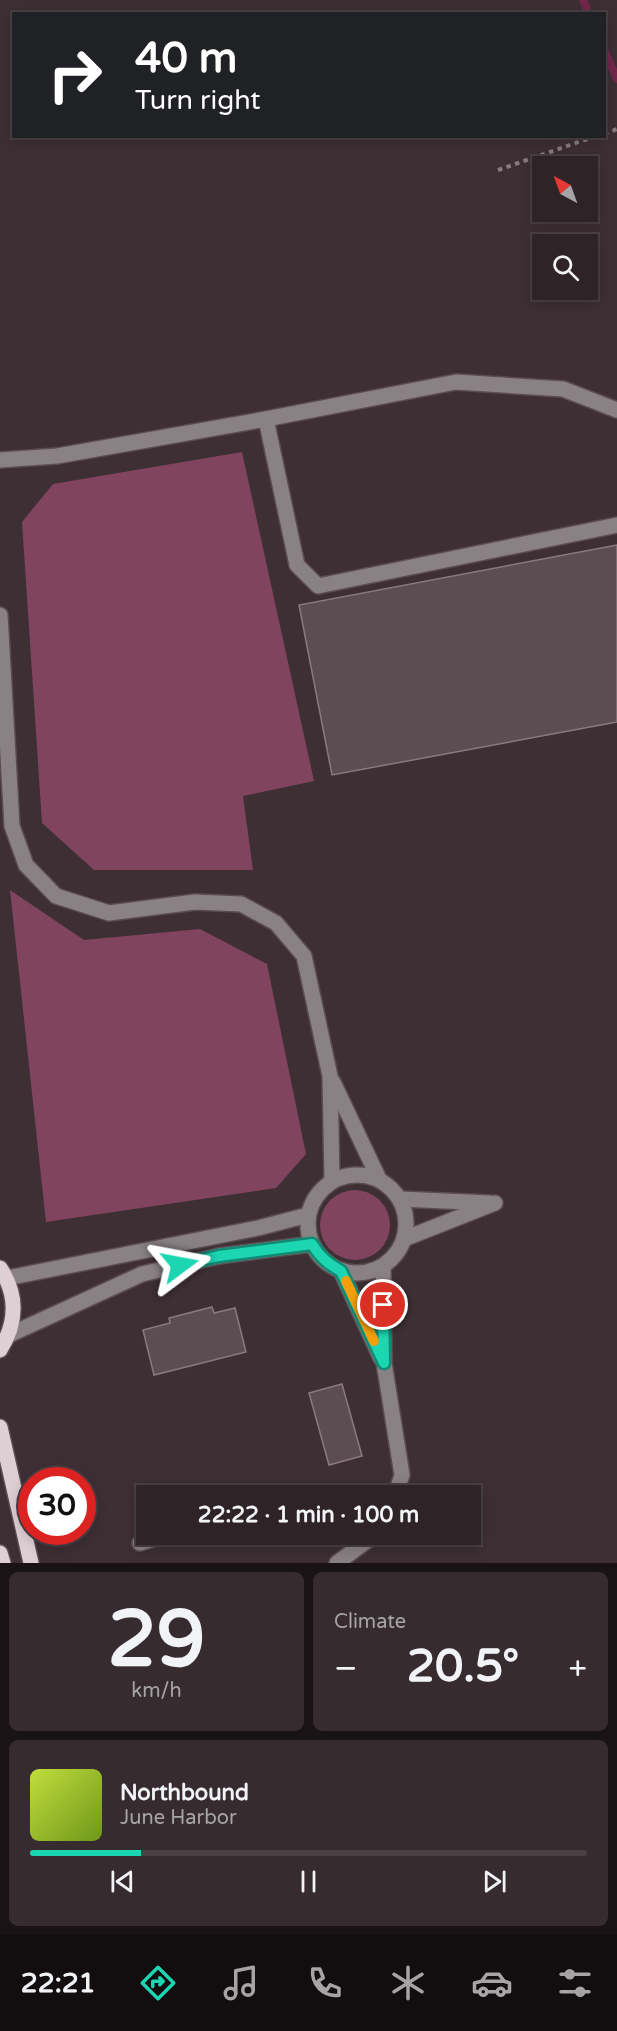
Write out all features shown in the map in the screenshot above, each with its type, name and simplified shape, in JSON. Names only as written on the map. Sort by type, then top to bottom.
[{"type":"main road","points":[[0,1350],[9,1335],[14,1307],[4,1273]]},
{"type":"main road","points":[[0,1427],[31,1563]]},
{"type":"main road","points":[[0,1553],[3,1563]]},
{"type":"street","points":[[0,460],[57,456],[266,420],[456,382],[563,389],[617,410]]},
{"type":"street","points":[[266,420],[297,565],[318,586],[617,525]]},
{"type":"street","points":[[0,615],[12,826],[26,865],[56,896],[109,913],[195,902],[241,904],[276,923],[303,956],[330,1076],[332,1181]]},
{"type":"street","points":[[330,1076],[379,1179]]},
{"type":"street","points":[[363,1174],[379,1179],[391,1187],[400,1199],[406,1218],[404,1239],[396,1254],[383,1266],[363,1273],[341,1271],[329,1265],[319,1256],[312,1244],[308,1215],[313,1202],[321,1190],[332,1181],[347,1175],[363,1174]]},
{"type":"street","points":[[400,1199],[495,1203],[404,1239]]},
{"type":"street","points":[[4,1273],[258,1228],[308,1215]]},
{"type":"street","points":[[9,1335],[142,1274],[219,1256],[312,1244]]},
{"type":"street","points":[[383,1266],[384,1363],[402,1475],[399,1485]]},
{"type":"street","points":[[341,1271],[384,1363]]},
{"type":"street","points":[[337,1563],[361,1545]]},
{"type":"path","points":[[498,170],[591,138]]},
{"type":"shaded area","points":[[242,452],[314,781],[243,796],[253,870],[94,870],[42,823],[22,522],[53,484]]},
{"type":"shaded area","points":[[10,890],[84,940],[200,929],[267,964],[306,1154],[276,1188],[46,1222]]},
{"type":"shaded area","points":[[355,1190],[368,1193],[380,1200],[387,1212],[390,1225],[387,1238],[380,1250],[368,1257],[355,1260],[342,1257],[330,1250],[323,1238],[320,1225],[323,1212],[330,1200],[342,1193]]},
{"type":"building","points":[[617,545],[617,722],[332,775],[299,605]]},
{"type":"building","points":[[212,1307],[214,1313],[235,1308],[246,1352],[154,1375],[143,1330],[170,1323],[169,1318]]},
{"type":"building","points":[[342,1384],[362,1456],[329,1465],[309,1393]]},
{"type":"waterway","points":[[583,0],[588,12]]},
{"type":"waterway","points":[[606,54],[617,79]]},
{"type":"slow traffic","points":[[346,1281],[374,1341]]},
{"type":"route","points":[[180,1265],[219,1256],[312,1244],[319,1256],[329,1265],[341,1271],[384,1363],[383,1305]]}]
